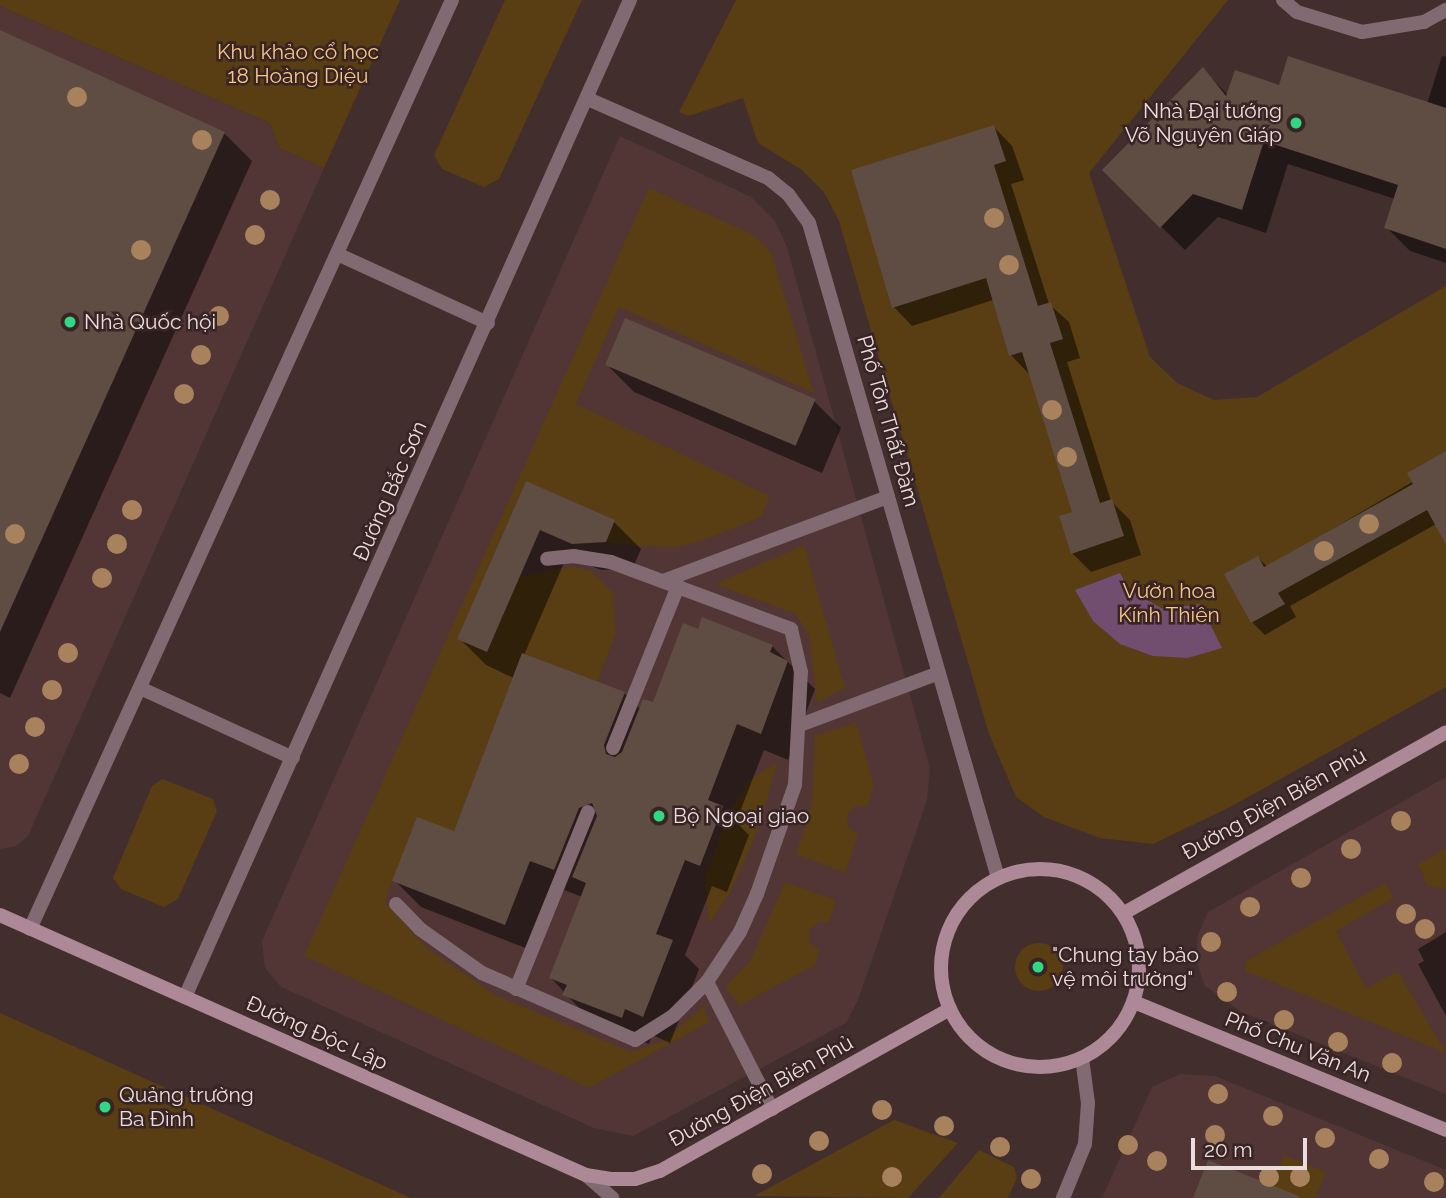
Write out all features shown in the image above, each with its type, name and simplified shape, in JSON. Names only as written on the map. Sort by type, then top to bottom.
[{"type":"main road","name":"Đường Điện Biên Phủ","points":[[1124,913],[1446,732]]},
{"type":"main road","points":[[1044,868],[1068,872],[1096,885],[1124,913],[1136,942],[1139,973],[1134,1002],[1121,1026],[1082,1058],[1052,1067],[1021,1066],[992,1055],[967,1036],[950,1009],[942,969],[943,948],[953,919],[972,895],[998,878],[1044,868]]},
{"type":"main road","name":"Đường Độc Lập","points":[[0,915],[586,1175]]},
{"type":"main road","name":"Phố Chu Văn An","points":[[1134,1002],[1446,1130]]},
{"type":"main road","name":"Đường Điện Biên Phủ","points":[[586,1175],[635,1179],[660,1171],[950,1009]]},
{"type":"street","points":[[30,929],[452,0]]},
{"type":"street","name":"Đường Bắc Sơn","points":[[185,997],[589,99],[630,0]]},
{"type":"street","points":[[1283,0],[1297,12],[1362,32],[1424,22],[1446,10]]},
{"type":"street","name":"Phố Tôn Thất Đàm","points":[[589,99],[768,178],[788,194],[809,223],[998,878]]},
{"type":"street","points":[[337,254],[488,323]]},
{"type":"street","points":[[663,580],[888,498]]},
{"type":"street","points":[[396,904],[451,953],[516,989],[635,1040],[673,1016],[707,982],[740,932],[783,827],[795,786],[801,672],[791,629],[611,562],[574,556],[547,559]]},
{"type":"street","points":[[613,748],[678,586]]},
{"type":"street","points":[[800,725],[939,673]]},
{"type":"street","points":[[140,688],[293,758]]},
{"type":"street","points":[[516,989],[588,812]]},
{"type":"street","points":[[707,982],[772,1108]]},
{"type":"street","points":[[1063,1198],[1085,1144],[1088,1103],[1082,1058]]},
{"type":"street","name":"Đường Độc Lập","points":[[586,1175],[612,1198]]},
{"type":"shaded area","points":[[0,6],[270,123],[279,148],[324,168],[28,836],[16,846],[0,849]]},
{"type":"shaded area","points":[[620,136],[751,197],[775,221],[787,247],[930,768],[927,800],[858,1000],[846,1023],[633,1136],[594,1128],[281,987],[265,968],[262,941]]},
{"type":"shaded area","points":[[1120,573],[1130,590],[1163,609],[1200,604],[1222,648],[1188,658],[1153,656],[1120,644],[1093,621],[1075,590]]},
{"type":"shaded area","points":[[1446,777],[1446,1094],[1241,1012],[1204,985],[1196,958],[1198,935],[1208,912]]},
{"type":"shaded area","points":[[1180,1074],[1215,1076],[1446,1170],[1446,1198],[1102,1198],[1152,1087]]},
{"type":"green space","name":"Khu khảo cổ học 18 Hoàng Diệu","points":[[0,0],[400,0],[324,168],[279,148],[270,123],[0,6]]},
{"type":"green space","points":[[505,0],[582,0],[499,179],[484,187],[442,169],[434,155]]},
{"type":"green space","name":"Vườn hoa Kính Thiên","points":[[736,0],[1228,0],[1089,173],[1150,357],[1177,383],[1214,400],[1257,397],[1446,286],[1446,687],[1230,807],[1153,844],[1100,838],[1044,817],[1016,797],[989,734],[839,221],[824,192],[802,170],[758,143],[743,98],[689,116],[679,112]]},
{"type":"green space","points":[[649,188],[754,235],[771,252],[814,393],[619,307],[576,404],[770,496],[761,517],[704,540],[677,547],[639,546],[606,542],[615,520],[526,481],[457,639],[487,652],[520,577],[572,566],[591,571],[613,593],[616,633],[597,682],[522,653],[454,831],[392,881],[385,902],[427,948],[495,995],[631,1052],[663,1041],[704,1006],[709,1022],[589,1088],[304,956]]},
{"type":"green space","points":[[804,545],[845,688],[817,703],[809,635],[796,614],[715,584]]},
{"type":"green space","points":[[856,723],[874,785],[867,807],[855,806],[847,815],[848,827],[858,834],[845,873],[796,854],[812,804],[815,735]]},
{"type":"green space","points":[[778,761],[758,830],[730,893],[709,924],[705,876],[730,812],[748,781]]},
{"type":"green space","points":[[162,779],[213,799],[217,811],[178,899],[164,907],[121,889],[113,878],[152,786]]},
{"type":"green space","points":[[1446,849],[1446,889],[1428,886],[1418,864]]},
{"type":"green space","points":[[785,882],[836,900],[829,923],[818,922],[809,931],[810,943],[820,949],[815,965],[740,1005],[725,987],[750,961]]},
{"type":"green space","points":[[1385,883],[1394,898],[1336,931],[1366,988],[1398,971],[1446,1053],[1246,971],[1246,961]]},
{"type":"green space","points":[[1039,943],[1056,950],[1063,967],[1056,984],[1039,991],[1022,984],[1015,967],[1022,950]]},
{"type":"green space","name":"Quảng trường Ba Đình","points":[[0,1013],[177,1093],[411,1198],[0,1198]]},
{"type":"green space","points":[[894,1120],[958,1143],[908,1198],[754,1196]]},
{"type":"green space","points":[[979,1150],[1014,1167],[1017,1178],[1008,1198],[939,1198]]},
{"type":"green space","points":[[1284,1155],[1326,1172],[1316,1198],[1265,1198]]},
{"type":"building","name":"Nhà Quốc hội","points":[[0,30],[225,132],[0,632]]},
{"type":"building","points":[[1288,56],[1446,108],[1446,249],[1384,228],[1398,185],[1264,141],[1242,210],[1193,194],[1160,228],[1102,170],[1203,67],[1226,96],[1235,70],[1279,85]]},
{"type":"building","points":[[994,125],[1006,161],[994,165],[1038,306],[1051,302],[1063,339],[1050,343],[1100,503],[1112,499],[1124,536],[1071,554],[1059,516],[1072,512],[1022,352],[1009,356],[986,278],[892,308],[851,170]]},
{"type":"building","points":[[625,318],[816,399],[796,446],[605,365]]},
{"type":"building","points":[[1446,451],[1446,545],[1427,510],[1278,593],[1285,604],[1251,623],[1224,574],[1258,556],[1264,567],[1413,484],[1407,473]]},
{"type":"building","points":[[526,481],[615,520],[606,542],[572,544],[540,530],[487,652],[457,639]]},
{"type":"building","name":"Bộ Ngoại giao","points":[[702,617],[773,645],[770,652],[788,661],[761,734],[737,724],[708,800],[723,806],[700,866],[685,860],[656,934],[673,940],[643,1017],[625,1009],[622,1018],[562,995],[567,985],[549,978],[586,883],[572,877],[597,816],[592,803],[579,808],[554,870],[530,861],[505,925],[392,881],[417,817],[454,831],[522,653],[625,692],[604,745],[606,754],[615,757],[622,752],[643,699],[653,702],[683,623],[698,629]]},
{"type":"building","points":[[1208,1160],[1299,1196],[1299,1198],[1193,1198]]},
{"type":"place","name":"Nhà Đại tướng Võ Nguyên Giáp","points":[[1296,123]]},
{"type":"place","name":"Nhà Quốc hội","points":[[70,322]]},
{"type":"place","name":"Bộ Ngoại giao","points":[[659,816]]},
{"type":"place","name":"\"Chung tay bảo vệ môi trường\"","points":[[1038,967]]},
{"type":"place","name":"Quảng trường Ba Đình","points":[[105,1107]]}]
